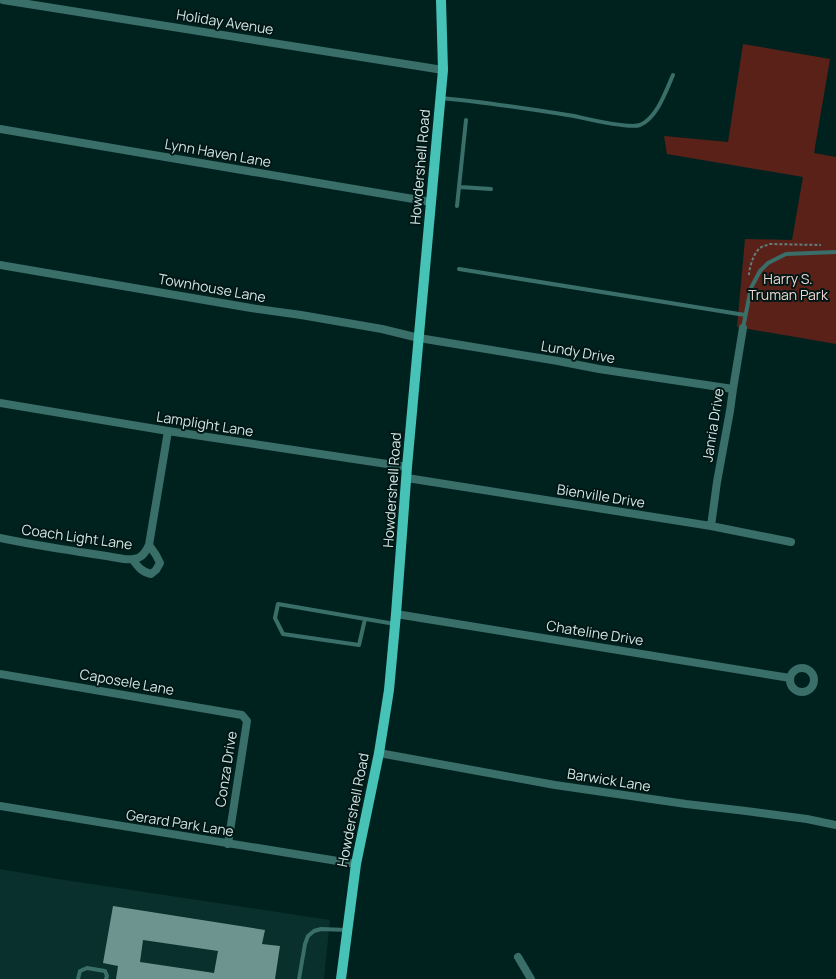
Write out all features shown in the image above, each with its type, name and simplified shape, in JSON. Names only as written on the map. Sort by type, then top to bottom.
[{"type":"main road","name":"Howdershell Road","points":[[341,979],[356,864],[379,753],[389,690],[396,619],[407,467],[441,98],[443,70],[441,0]]},
{"type":"street","name":"Holiday Avenue","points":[[3,0],[443,70]]},
{"type":"street","name":"Lynn Haven Lane","points":[[0,130],[431,202]]},
{"type":"street","name":"Townhouse Lane","points":[[0,265],[251,308],[301,315],[374,328],[419,338]]},
{"type":"street","name":"Janria Drive","points":[[711,526],[743,328]]},
{"type":"street","name":"Lundy Drive","points":[[419,338],[599,369],[733,389]]},
{"type":"street","name":"Lamplight Lane","points":[[0,403],[168,431],[407,467]]},
{"type":"street","name":"Coach Light Lane","points":[[0,538],[124,560],[139,558],[145,553],[149,545],[168,431]]},
{"type":"street","name":"Bienville Drive","points":[[407,478],[711,526],[791,542]]},
{"type":"street","points":[[133,560],[138,568],[145,573],[151,574],[156,570],[160,563],[149,545]]},
{"type":"street","name":"Chateline Drive","points":[[396,619],[790,678]]},
{"type":"street","name":"Caposele Lane","points":[[0,674],[242,715],[247,721]]},
{"type":"street","name":"Conza Drive","points":[[228,844],[247,721]]},
{"type":"street","name":"Barwick Lane","points":[[379,753],[555,785],[686,804],[807,819],[836,825]]},
{"type":"street","name":"Gerard Park Lane","points":[[0,806],[356,864]]},
{"type":"street","points":[[518,957],[531,979]]},
{"type":"lane","points":[[441,98],[474,101],[575,116],[628,126],[640,125],[650,118],[658,108],[673,75]]},
{"type":"lane","points":[[457,206],[466,120]]},
{"type":"lane","points":[[460,187],[491,190]]},
{"type":"lane","points":[[743,328],[752,288],[760,271],[768,263],[786,254],[836,252]]},
{"type":"lane","points":[[458,269],[746,315]]},
{"type":"lane","points":[[364,619],[359,645],[283,634],[275,618],[278,604],[364,619],[396,619]]},
{"type":"lane","points":[[299,979],[305,944],[308,936],[314,931],[347,930]]},
{"type":"lane","points":[[78,979],[80,971],[87,968],[105,971],[107,976],[106,979]]},
{"type":"shaded area","points":[[0,869],[330,920],[324,979],[0,979]]},
{"type":"green space","name":"Harry S. Truman Park","points":[[743,44],[830,59],[814,153],[836,157],[836,344],[737,327],[745,239],[792,240],[803,177],[667,154],[664,136],[728,142]]},
{"type":"building","points":[[113,906],[265,930],[262,944],[280,946],[275,979],[116,979],[118,966],[103,963]],"holes":[[[143,940],[218,951],[214,973],[140,962]]]}]
